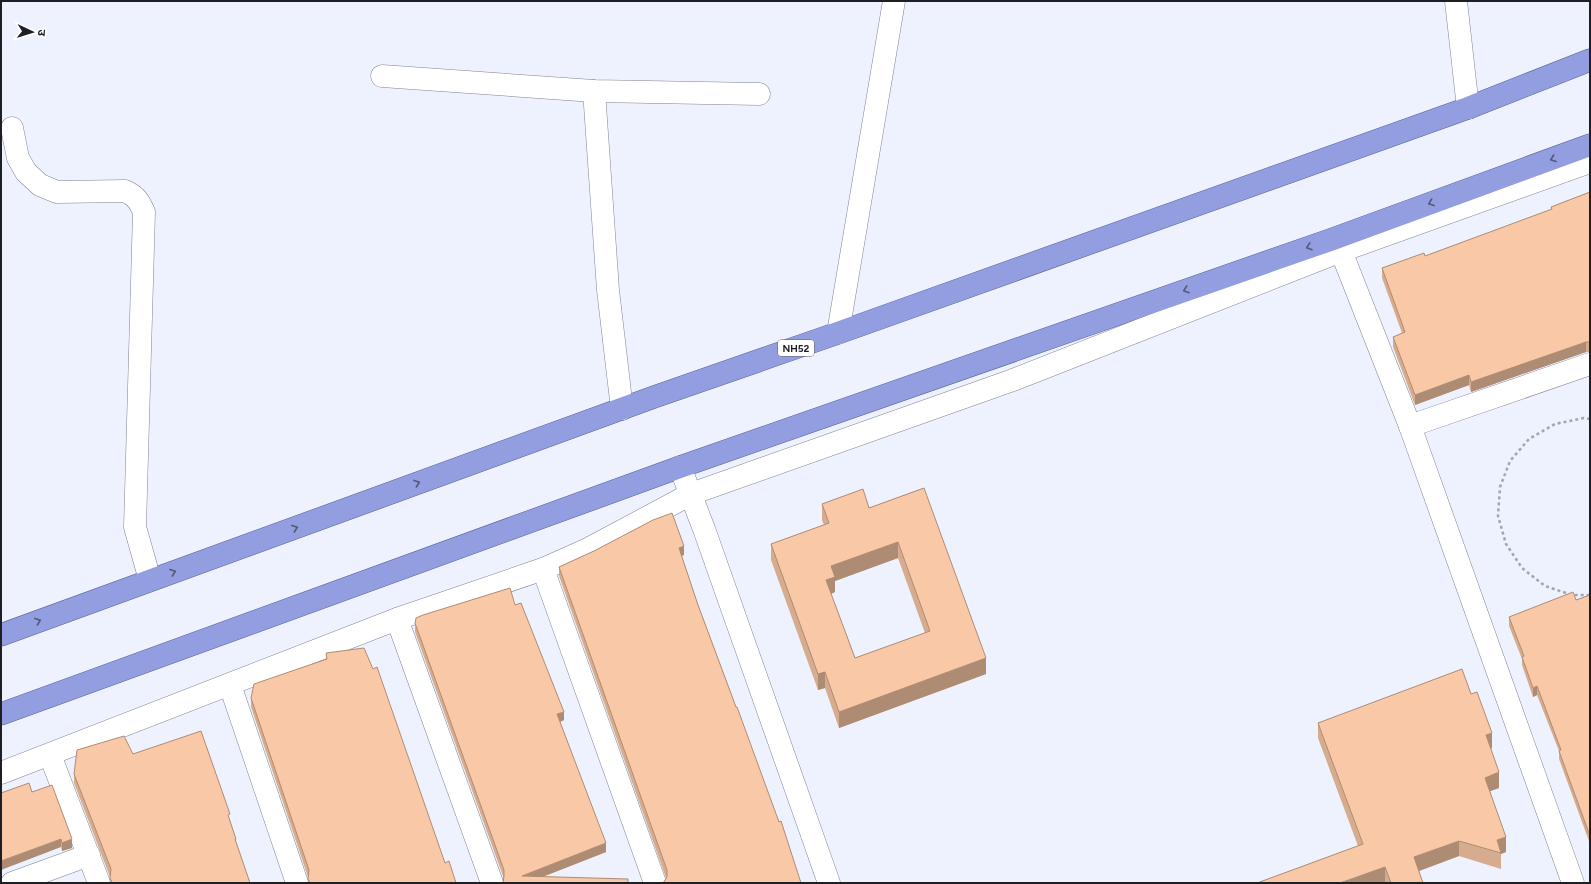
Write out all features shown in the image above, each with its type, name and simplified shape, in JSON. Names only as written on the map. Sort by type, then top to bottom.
[{"type":"highway","name":"NH52","points":[[1,634],[654,397],[838,333],[1468,108],[1590,60]]},
{"type":"highway","points":[[1,714],[680,467],[1330,240],[1590,146]]},
{"type":"street","points":[[838,333],[894,1]]},
{"type":"street","points":[[1456,1],[1468,108]]},
{"type":"street","points":[[382,76],[594,91],[759,94]]},
{"type":"street","points":[[594,91],[608,290],[622,409]]},
{"type":"street","points":[[12,128],[18,158],[26,172],[40,185],[58,192],[125,191],[134,195],[139,201],[144,212],[135,527],[150,580]]},
{"type":"street","points":[[1,773],[397,619],[543,569],[588,549],[691,494],[1013,380],[1342,252],[1590,162]]},
{"type":"street","points":[[1342,252],[1410,426],[1573,883]]},
{"type":"street","points":[[1410,426],[1590,364]]},
{"type":"street","points":[[680,467],[704,529],[829,883]]},
{"type":"street","points":[[543,569],[655,883]]},
{"type":"street","points":[[397,619],[492,883]]},
{"type":"street","points":[[230,685],[297,883]]},
{"type":"street","points":[[50,755],[99,883]]},
{"type":"street","points":[[12,883],[89,855]]},
{"type":"path","points":[[1590,419],[1584,418],[1555,424],[1529,439],[1510,461],[1500,488],[1498,516],[1506,544],[1522,568],[1545,586],[1572,595],[1590,595]]},
{"type":"building","points":[[1590,192],[1590,342],[1586,342],[1471,382],[1469,375],[1415,395],[1393,337],[1405,332],[1382,268],[1424,253],[1425,256],[1552,209],[1551,207]]},
{"type":"building","points":[[924,488],[986,658],[839,712],[825,672],[818,674],[771,544],[829,523],[822,504],[863,489],[869,508]],"holes":[[[898,542],[930,631],[855,658],[826,580],[835,577],[831,566]]]},
{"type":"building","points":[[672,513],[684,546],[679,548],[698,605],[779,822],[781,821],[801,883],[663,883],[667,877],[667,870],[559,567],[594,551],[653,520]]},
{"type":"building","points":[[510,588],[515,605],[521,603],[564,712],[557,714],[606,843],[522,876],[628,879],[628,883],[503,883],[504,870],[415,623],[416,618],[423,615]]},
{"type":"building","points":[[1573,592],[1576,600],[1590,595],[1590,836],[1559,751],[1561,750],[1537,686],[1533,688],[1522,657],[1524,656],[1509,617]]},
{"type":"building","points":[[364,648],[373,669],[377,667],[445,863],[449,861],[456,883],[310,883],[308,879],[309,870],[251,698],[254,684],[327,659],[326,653]]},
{"type":"building","points":[[1462,669],[1471,694],[1477,692],[1492,733],[1486,735],[1499,772],[1485,778],[1506,837],[1497,840],[1501,853],[1459,841],[1414,857],[1423,883],[1391,883],[1385,867],[1340,883],[1257,883],[1363,844],[1318,723]]},
{"type":"building","points":[[201,731],[230,814],[228,815],[250,883],[112,883],[110,878],[111,869],[74,774],[77,750],[124,736],[133,754]]},
{"type":"building","points":[[29,783],[32,792],[52,785],[72,839],[62,843],[61,839],[1,861],[1,793]]}]
